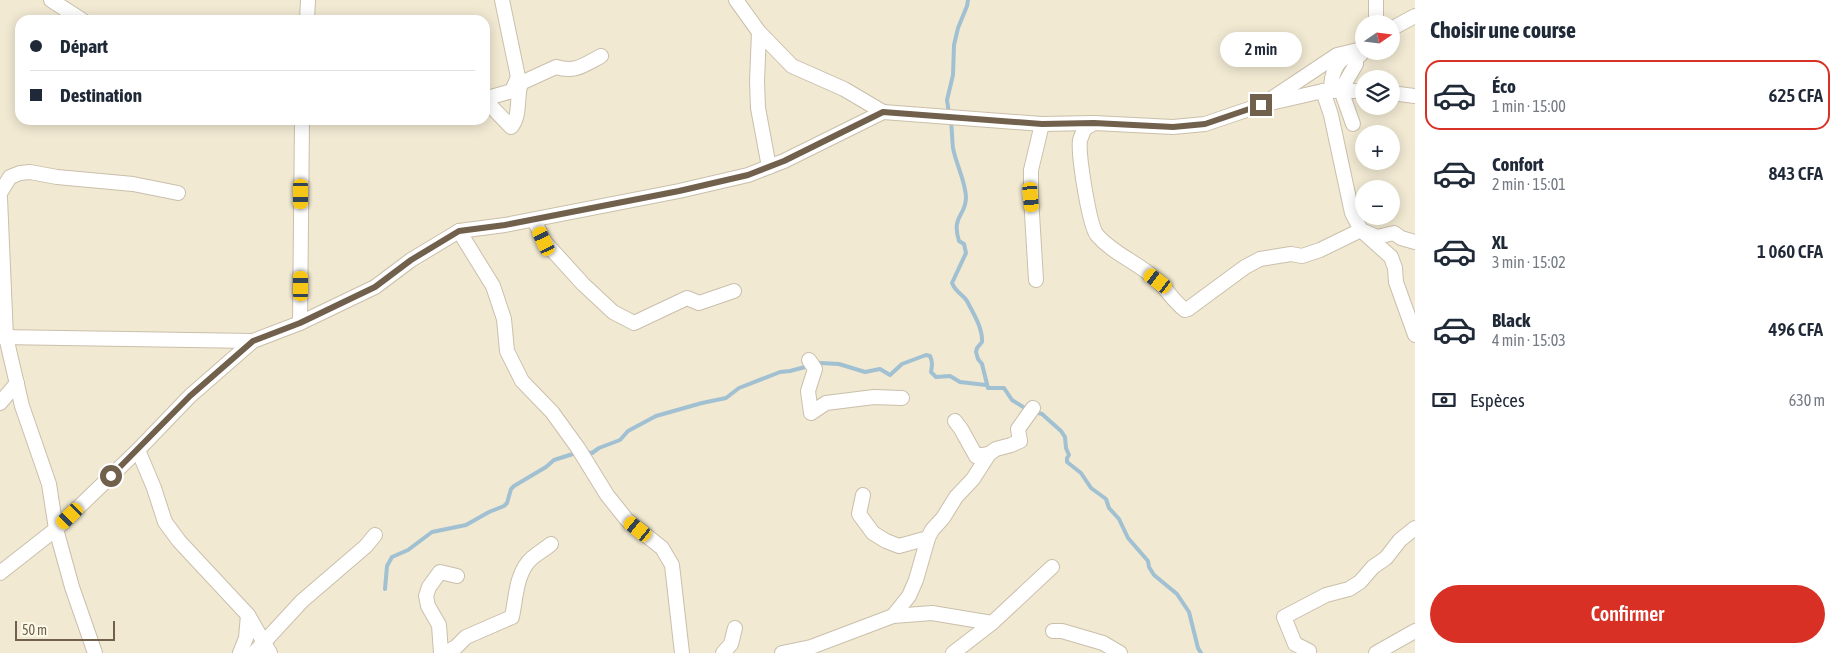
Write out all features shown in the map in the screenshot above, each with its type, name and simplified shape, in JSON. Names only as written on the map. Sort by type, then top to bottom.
[{"type":"street","points":[[51,0],[74,15]]},
{"type":"street","points":[[307,15],[308,0]]},
{"type":"street","points":[[490,97],[512,91],[518,77],[502,0]]},
{"type":"street","points":[[736,0],[759,32],[792,66],[844,89],[883,112],[1042,124],[1094,123],[1173,127],[1205,124],[1261,105],[1332,91],[1355,91]]},
{"type":"street","points":[[1376,0],[1376,15]]},
{"type":"street","points":[[1400,24],[1415,16]]},
{"type":"street","points":[[759,32],[758,108],[769,167]]},
{"type":"street","points":[[1261,105],[1338,56],[1355,50]]},
{"type":"street","points":[[1355,52],[1342,59],[1335,68],[1332,78],[1331,114],[1352,213],[1361,230],[1391,258],[1395,268],[1396,282],[1415,334]]},
{"type":"street","points":[[490,104],[511,127],[515,123],[520,83],[556,67],[567,70],[601,56]]},
{"type":"street","points":[[1332,91],[1353,124]]},
{"type":"street","points":[[1400,95],[1415,96]]},
{"type":"street","points":[[0,573],[56,529],[138,450],[190,396],[253,341],[300,323],[375,287],[411,260],[459,231],[534,220],[748,175],[829,140],[883,112]]},
{"type":"street","points":[[1094,123],[1084,129],[1080,141],[1088,201],[1096,234],[1114,251],[1137,264],[1158,281],[1178,306],[1185,310],[1245,267],[1260,259],[1291,254],[1302,256],[1320,250],[1361,230],[1377,237],[1394,233],[1401,238],[1415,242]]},
{"type":"street","points":[[1036,280],[1031,170],[1042,124]]},
{"type":"street","points":[[300,323],[302,125]]},
{"type":"street","points":[[0,193],[10,177],[30,172],[57,177],[134,184],[178,193]]},
{"type":"street","points":[[0,198],[3,337],[22,406],[48,484],[56,529],[72,587],[95,653]]},
{"type":"street","points":[[534,220],[544,241],[583,284],[613,312],[634,323],[687,298],[699,303],[734,291]]},
{"type":"street","points":[[459,231],[493,286],[504,318],[507,351],[522,381],[552,412],[607,495],[627,520],[662,548],[668,557],[672,565],[682,653]]},
{"type":"street","points":[[3,337],[253,341]]},
{"type":"street","points":[[812,365],[808,391],[811,413],[826,403],[874,397],[902,398]]},
{"type":"street","points":[[0,403],[17,383]]},
{"type":"street","points":[[893,616],[909,596],[916,580],[928,538],[956,497],[973,479],[989,454],[996,449],[1020,441],[1018,430],[1033,408]]},
{"type":"street","points":[[955,421],[976,456],[989,454]]},
{"type":"street","points":[[138,450],[154,488],[165,522],[179,541],[248,615],[267,648]]},
{"type":"street","points":[[863,495],[859,514],[873,533],[899,546],[928,538]]},
{"type":"street","points":[[1309,653],[1309,651],[1295,644],[1284,617],[1310,602],[1326,595],[1349,589],[1360,582],[1386,558],[1400,540],[1415,528]]},
{"type":"street","points":[[254,653],[267,648],[302,601],[366,546],[375,535]]},
{"type":"street","points":[[445,653],[456,647],[466,637],[512,617],[520,577],[533,557],[551,544]]},
{"type":"street","points":[[953,653],[992,623],[1052,567]]},
{"type":"street","points":[[441,653],[439,625],[428,606],[426,596],[429,587],[440,572],[457,576]]},
{"type":"street","points":[[782,653],[820,643],[893,616],[932,613],[992,623]]},
{"type":"street","points":[[240,653],[246,638],[248,615]]},
{"type":"street","points":[[723,653],[731,644],[735,628]]},
{"type":"street","points":[[1052,631],[1062,631],[1104,643],[1120,653]]},
{"type":"street","points":[[1376,653],[1415,631]]},
{"type":"shaded area","points":[[0,0],[1415,0],[1415,653],[0,653]]},
{"type":"waterway","points":[[949,114],[947,100],[953,75],[954,45],[968,0]]},
{"type":"waterway","points":[[951,121],[953,148],[966,197],[964,209],[957,226],[959,241],[964,244],[966,253],[952,283],[955,289],[967,301],[979,326],[982,342],[976,352],[982,364],[988,388],[1004,388],[1012,400],[1028,410],[1042,414],[1061,431],[1065,437],[1069,455],[1067,462],[1081,473],[1091,488],[1106,499],[1109,508],[1119,519],[1128,538],[1148,561],[1154,575],[1177,594],[1189,612],[1201,653]]},
{"type":"waterway","points":[[585,452],[592,453],[599,448],[620,440],[628,431],[656,416],[726,398],[739,388],[780,372],[820,363],[839,364],[865,372],[880,369],[890,375],[902,364],[926,355],[930,356],[932,362],[931,372],[936,377],[950,376],[960,382],[986,385]]},
{"type":"waterway","points":[[385,589],[387,566],[392,557],[408,550],[432,532],[466,525],[504,506],[514,486],[546,467],[554,460],[576,453]]},
{"type":"route","points":[[111,476],[190,396],[253,341],[300,323],[375,287],[411,260],[459,231],[505,225],[679,191],[748,175],[784,161],[883,112],[1042,124],[1094,123],[1173,127],[1205,124],[1261,105]]}]
